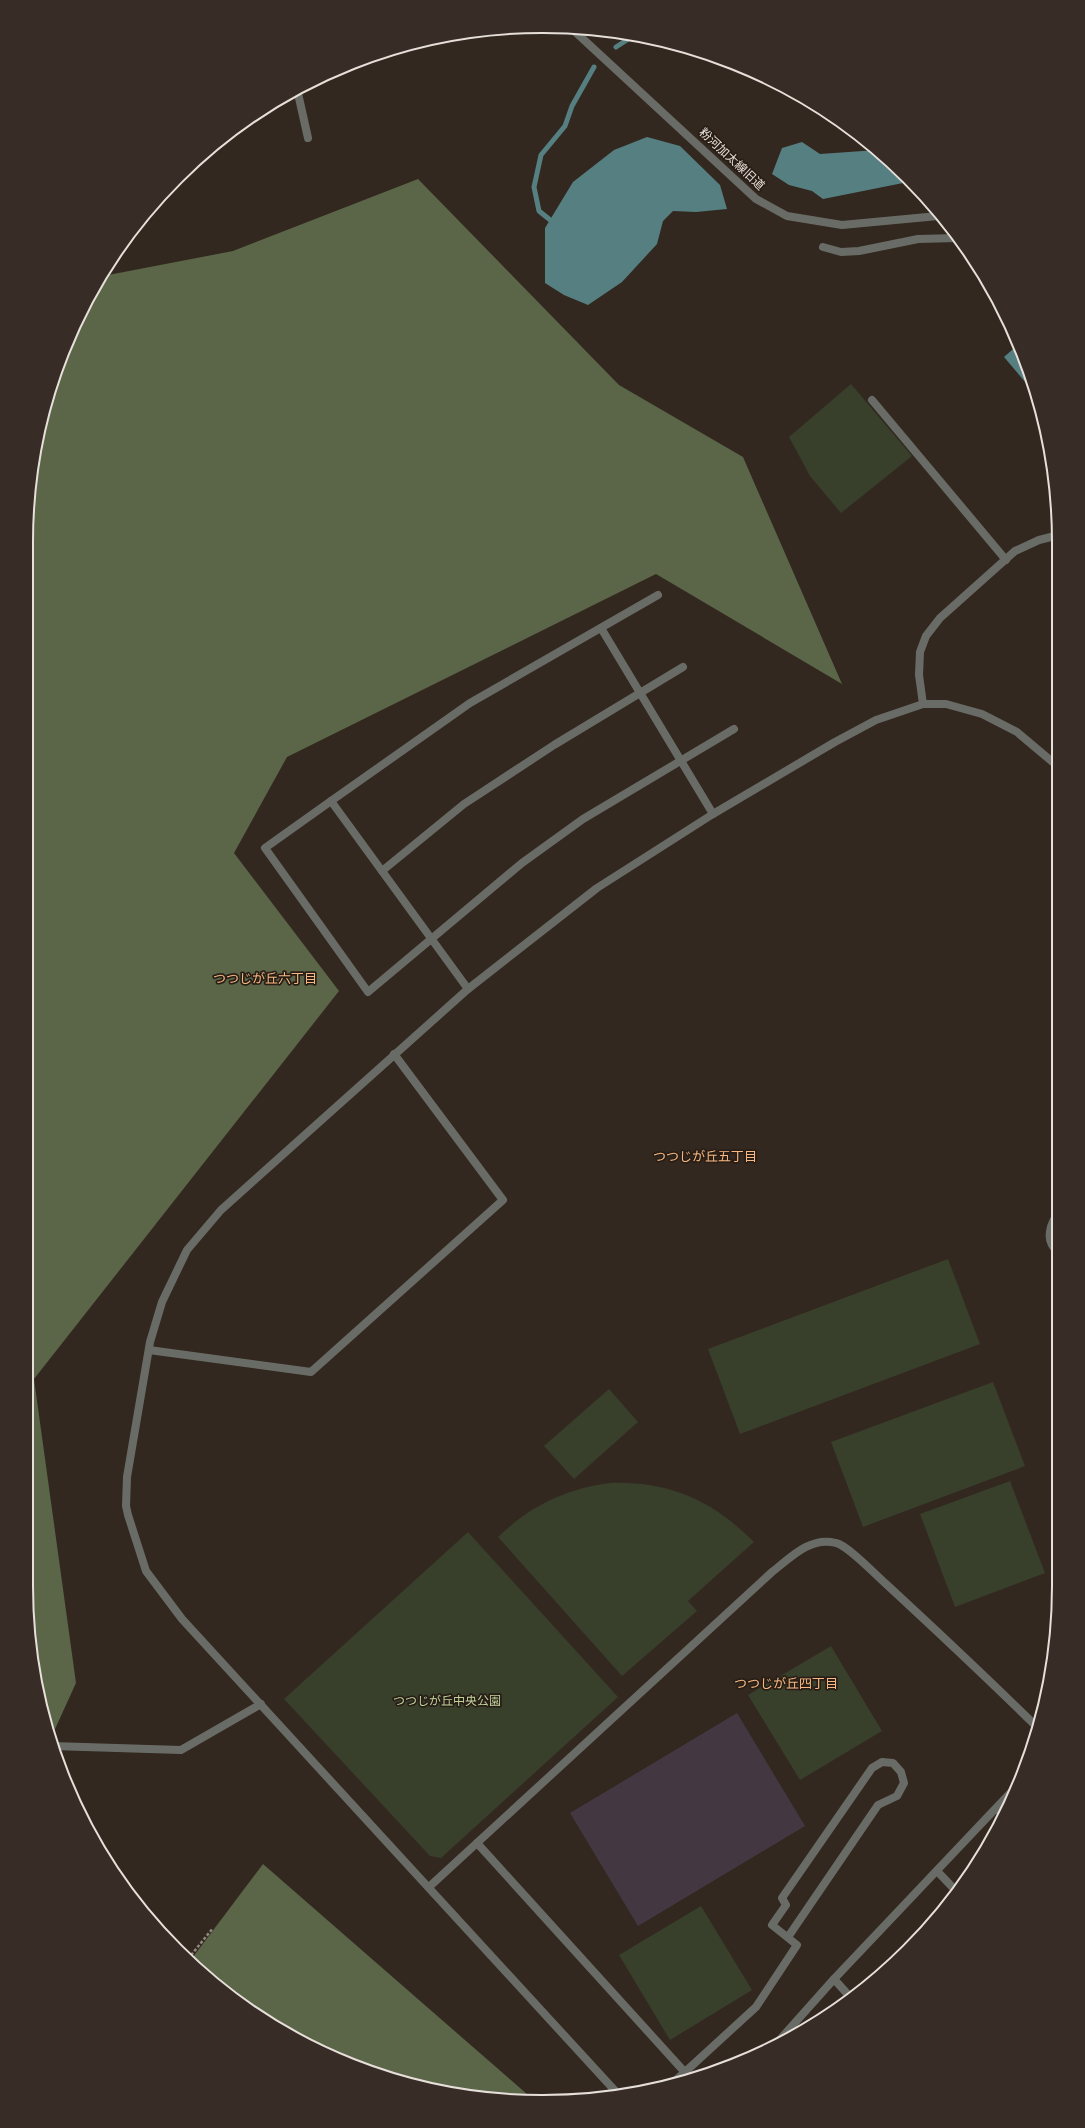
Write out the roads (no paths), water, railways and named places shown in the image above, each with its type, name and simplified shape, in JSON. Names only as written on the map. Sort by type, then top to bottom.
[{"type":"street","name":"粉河加太線旧道","points":[[578,34],[756,199],[787,216],[817,223],[842,225],[934,216]]},
{"type":"street","points":[[298,96],[308,138]]},
{"type":"street","points":[[823,247],[841,252],[858,251],[918,239],[951,238]]},
{"type":"street","points":[[872,400],[1006,560]]},
{"type":"street","points":[[923,704],[919,675],[920,652],[926,636],[940,618],[1015,551],[1039,540],[1052,537]]},
{"type":"street","points":[[658,595],[470,703],[265,848],[368,992],[522,863],[583,819],[734,729]]},
{"type":"street","points":[[601,628],[713,814]]},
{"type":"street","points":[[382,871],[464,804],[554,745],[683,667]]},
{"type":"street","points":[[614,2090],[262,1704],[182,1619],[146,1571],[126,1506],[127,1477],[149,1350],[162,1302],[188,1250],[221,1210],[394,1054],[468,990],[597,888],[713,814],[835,742],[876,720],[923,704],[946,704],[982,714],[1017,732],[1052,761]]},
{"type":"street","points":[[331,801],[468,990]]},
{"type":"street","points":[[149,1350],[311,1372],[503,1200],[394,1054]]},
{"type":"street","points":[[1052,1223],[1050,1226],[1049,1238],[1052,1243]]},
{"type":"street","points":[[429,1887],[772,1572],[804,1547],[819,1542],[837,1543],[860,1560],[963,1655],[1033,1723]]},
{"type":"street","points":[[59,1746],[181,1750],[262,1704]]},
{"type":"street","points":[[680,2076],[756,2007],[797,1944],[772,1925],[786,1905],[782,1898],[872,1768],[882,1762],[893,1763],[901,1772],[904,1783],[897,1796],[878,1804],[788,1937]]},
{"type":"street","points":[[786,2033],[834,1979],[1003,1802]]},
{"type":"street","points":[[477,1843],[685,2072]]},
{"type":"street","points":[[937,1871],[953,1888]]},
{"type":"street","points":[[834,1979],[848,1994]]},
{"type":"water","points":[[647,137],[680,146],[720,185],[727,209],[696,212],[673,211],[663,221],[657,244],[622,282],[588,305],[564,295],[545,283],[545,228],[573,182],[614,150]]},
{"type":"water","points":[[802,142],[820,154],[868,151],[904,183],[823,199],[812,191],[789,185],[772,174],[782,148]]},
{"type":"water","points":[[1013,349],[1026,383],[1004,357]]},
{"type":"waterway","points":[[616,47],[627,40]]},
{"type":"waterway","points":[[554,223],[539,211],[534,187],[541,155],[565,126],[572,106],[594,67]]},
{"type":"district","name":"つつじが丘六丁目","points":[[265,978]]},
{"type":"district","name":"つつじが丘五丁目","points":[[705,1156]]},
{"type":"district","name":"つつじが丘四丁目","points":[[786,1683]]},
{"type":"park label","name":"つつじが丘中央公園","points":[[447,1701]]}]
